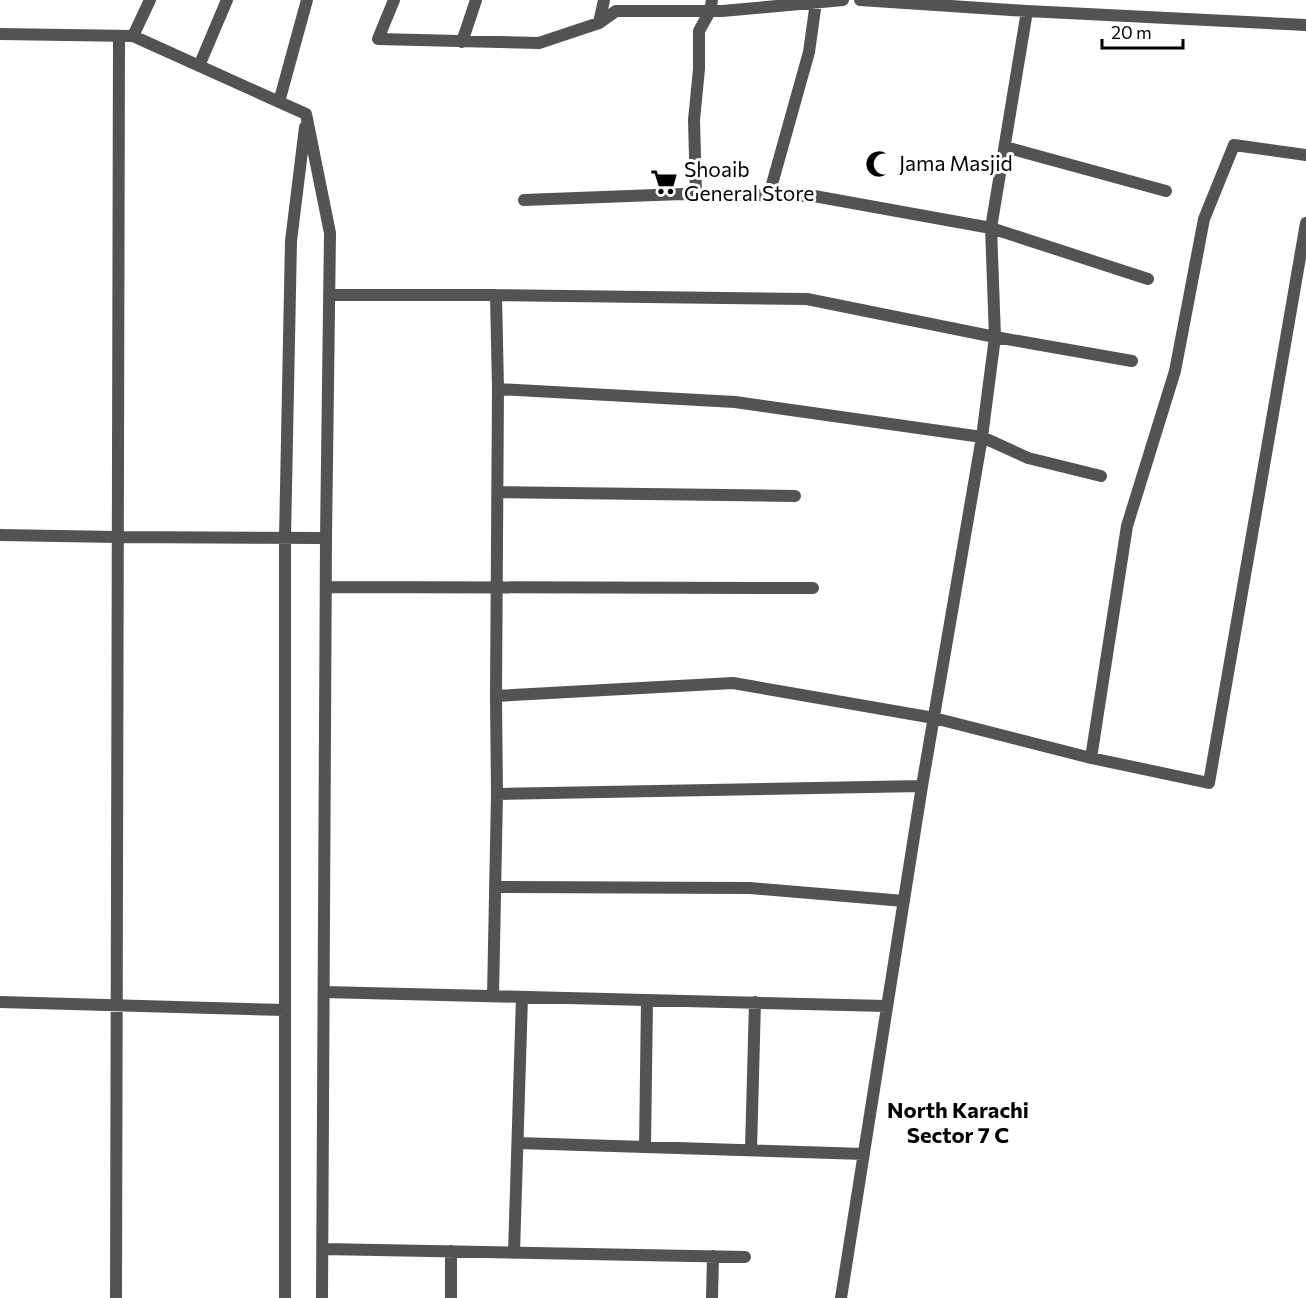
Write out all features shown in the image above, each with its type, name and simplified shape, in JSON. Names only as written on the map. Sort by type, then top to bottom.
[{"type":"street","points":[[133,36],[150,0]]},
{"type":"street","points":[[199,66],[227,0]]},
{"type":"street","points":[[279,102],[307,0]]},
{"type":"street","points":[[394,0],[378,39],[539,43],[599,23],[616,11],[843,0]]},
{"type":"street","points":[[462,42],[476,0]]},
{"type":"street","points":[[599,23],[604,0]]},
{"type":"street","points":[[860,0],[1306,25]]},
{"type":"street","points":[[769,195],[809,52],[817,1]]},
{"type":"street","points":[[696,194],[694,120],[699,69],[699,31],[711,5]]},
{"type":"street","points":[[840,1298],[922,786],[982,437],[994,337],[991,228],[1027,11]]},
{"type":"street","points":[[0,34],[133,36],[306,114]]},
{"type":"street","points":[[116,1298],[118,36]]},
{"type":"street","points":[[306,114],[330,233],[322,1298]]},
{"type":"street","points":[[285,1298],[285,538],[291,241],[306,114]]},
{"type":"street","points":[[1091,758],[1127,526],[1175,371],[1204,219],[1234,145],[1306,155]]},
{"type":"street","points":[[1005,147],[1166,191]]},
{"type":"street","points":[[524,200],[696,194],[814,196],[991,228],[1148,279]]},
{"type":"street","points":[[496,696],[733,683],[934,718],[1091,758],[1209,783],[1306,223]]},
{"type":"street","points":[[329,295],[807,299],[994,337],[1132,361]]},
{"type":"street","points":[[493,996],[497,794],[498,389],[496,295]]},
{"type":"street","points":[[498,389],[735,402],[982,437],[1028,458],[1101,476]]},
{"type":"street","points":[[498,492],[795,496]]},
{"type":"street","points":[[0,535],[326,538]]},
{"type":"street","points":[[326,587],[813,588]]},
{"type":"street","points":[[497,794],[922,786]]},
{"type":"street","points":[[495,887],[750,888],[904,901]]},
{"type":"street","points":[[324,992],[888,1006]]},
{"type":"street","points":[[514,1253],[522,997]]},
{"type":"street","points":[[645,1147],[647,1000]]},
{"type":"street","points":[[0,1002],[285,1010]]},
{"type":"street","points":[[751,1150],[755,1002]]},
{"type":"street","points":[[518,1143],[864,1154]]},
{"type":"street","points":[[323,1249],[745,1257]]},
{"type":"street","points":[[451,1251],[451,1298]]},
{"type":"street","points":[[712,1298],[713,1256]]},
{"type":"place","name":"Jama Masjid","points":[[879,164]]},
{"type":"place","name":"Shoaib General Store","points":[[664,182]]},
{"type":"district","name":"North Karachi Sector 7 C","points":[[958,1122]]}]
